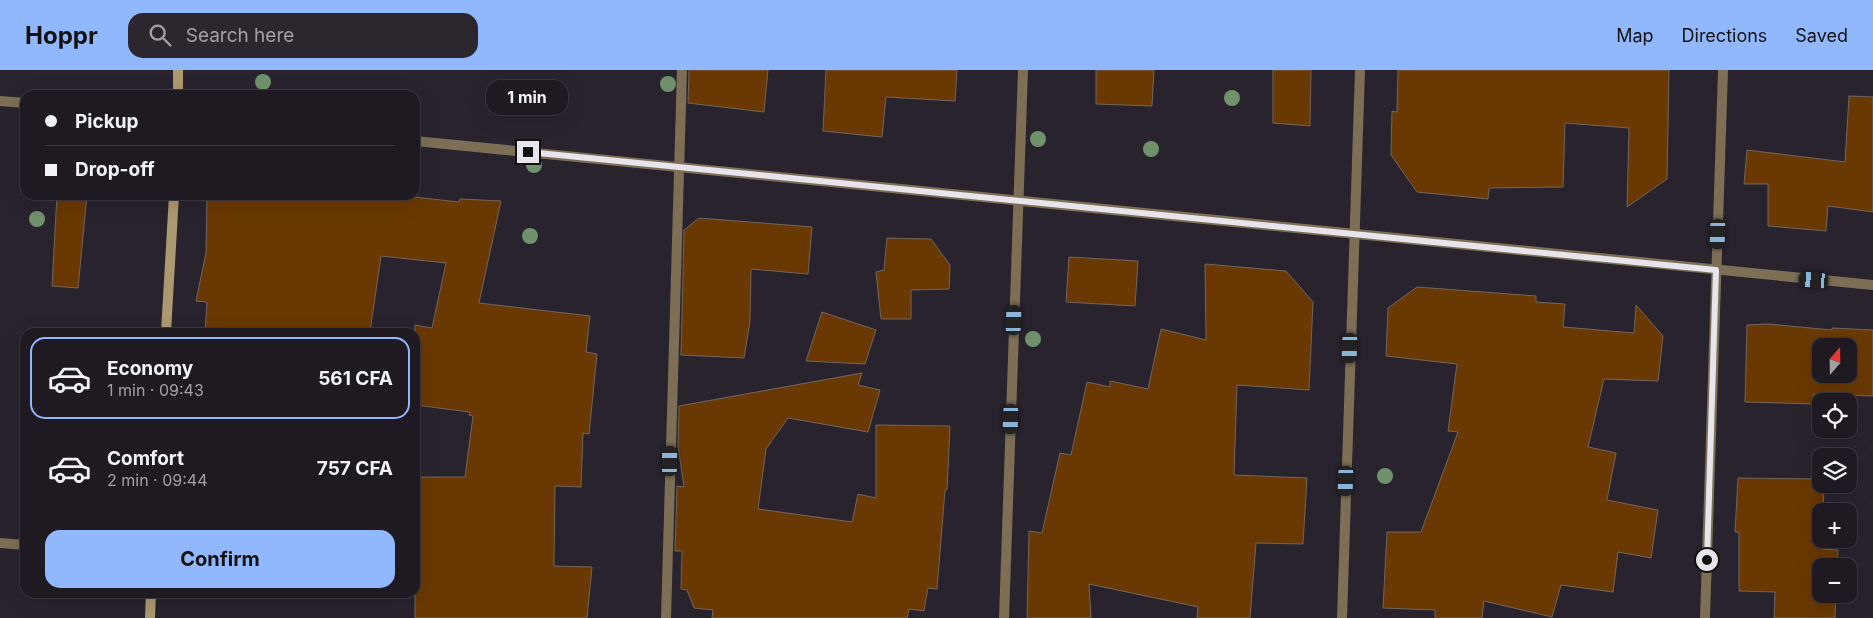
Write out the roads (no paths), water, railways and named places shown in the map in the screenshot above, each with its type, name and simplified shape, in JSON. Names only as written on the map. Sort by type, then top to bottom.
[{"type":"street","points":[[178,70],[178,90]]},
{"type":"street","points":[[666,618],[682,70]]},
{"type":"street","points":[[1004,618],[1022,70]]},
{"type":"street","points":[[1342,618],[1360,70]]},
{"type":"street","points":[[1705,618],[1723,70]]},
{"type":"street","points":[[0,100],[20,102]]},
{"type":"street","points":[[420,141],[1873,285]]},
{"type":"street","points":[[166,328],[174,200]]},
{"type":"street","points":[[0,543],[20,545]]},
{"type":"street","points":[[150,618],[151,598]]}]
